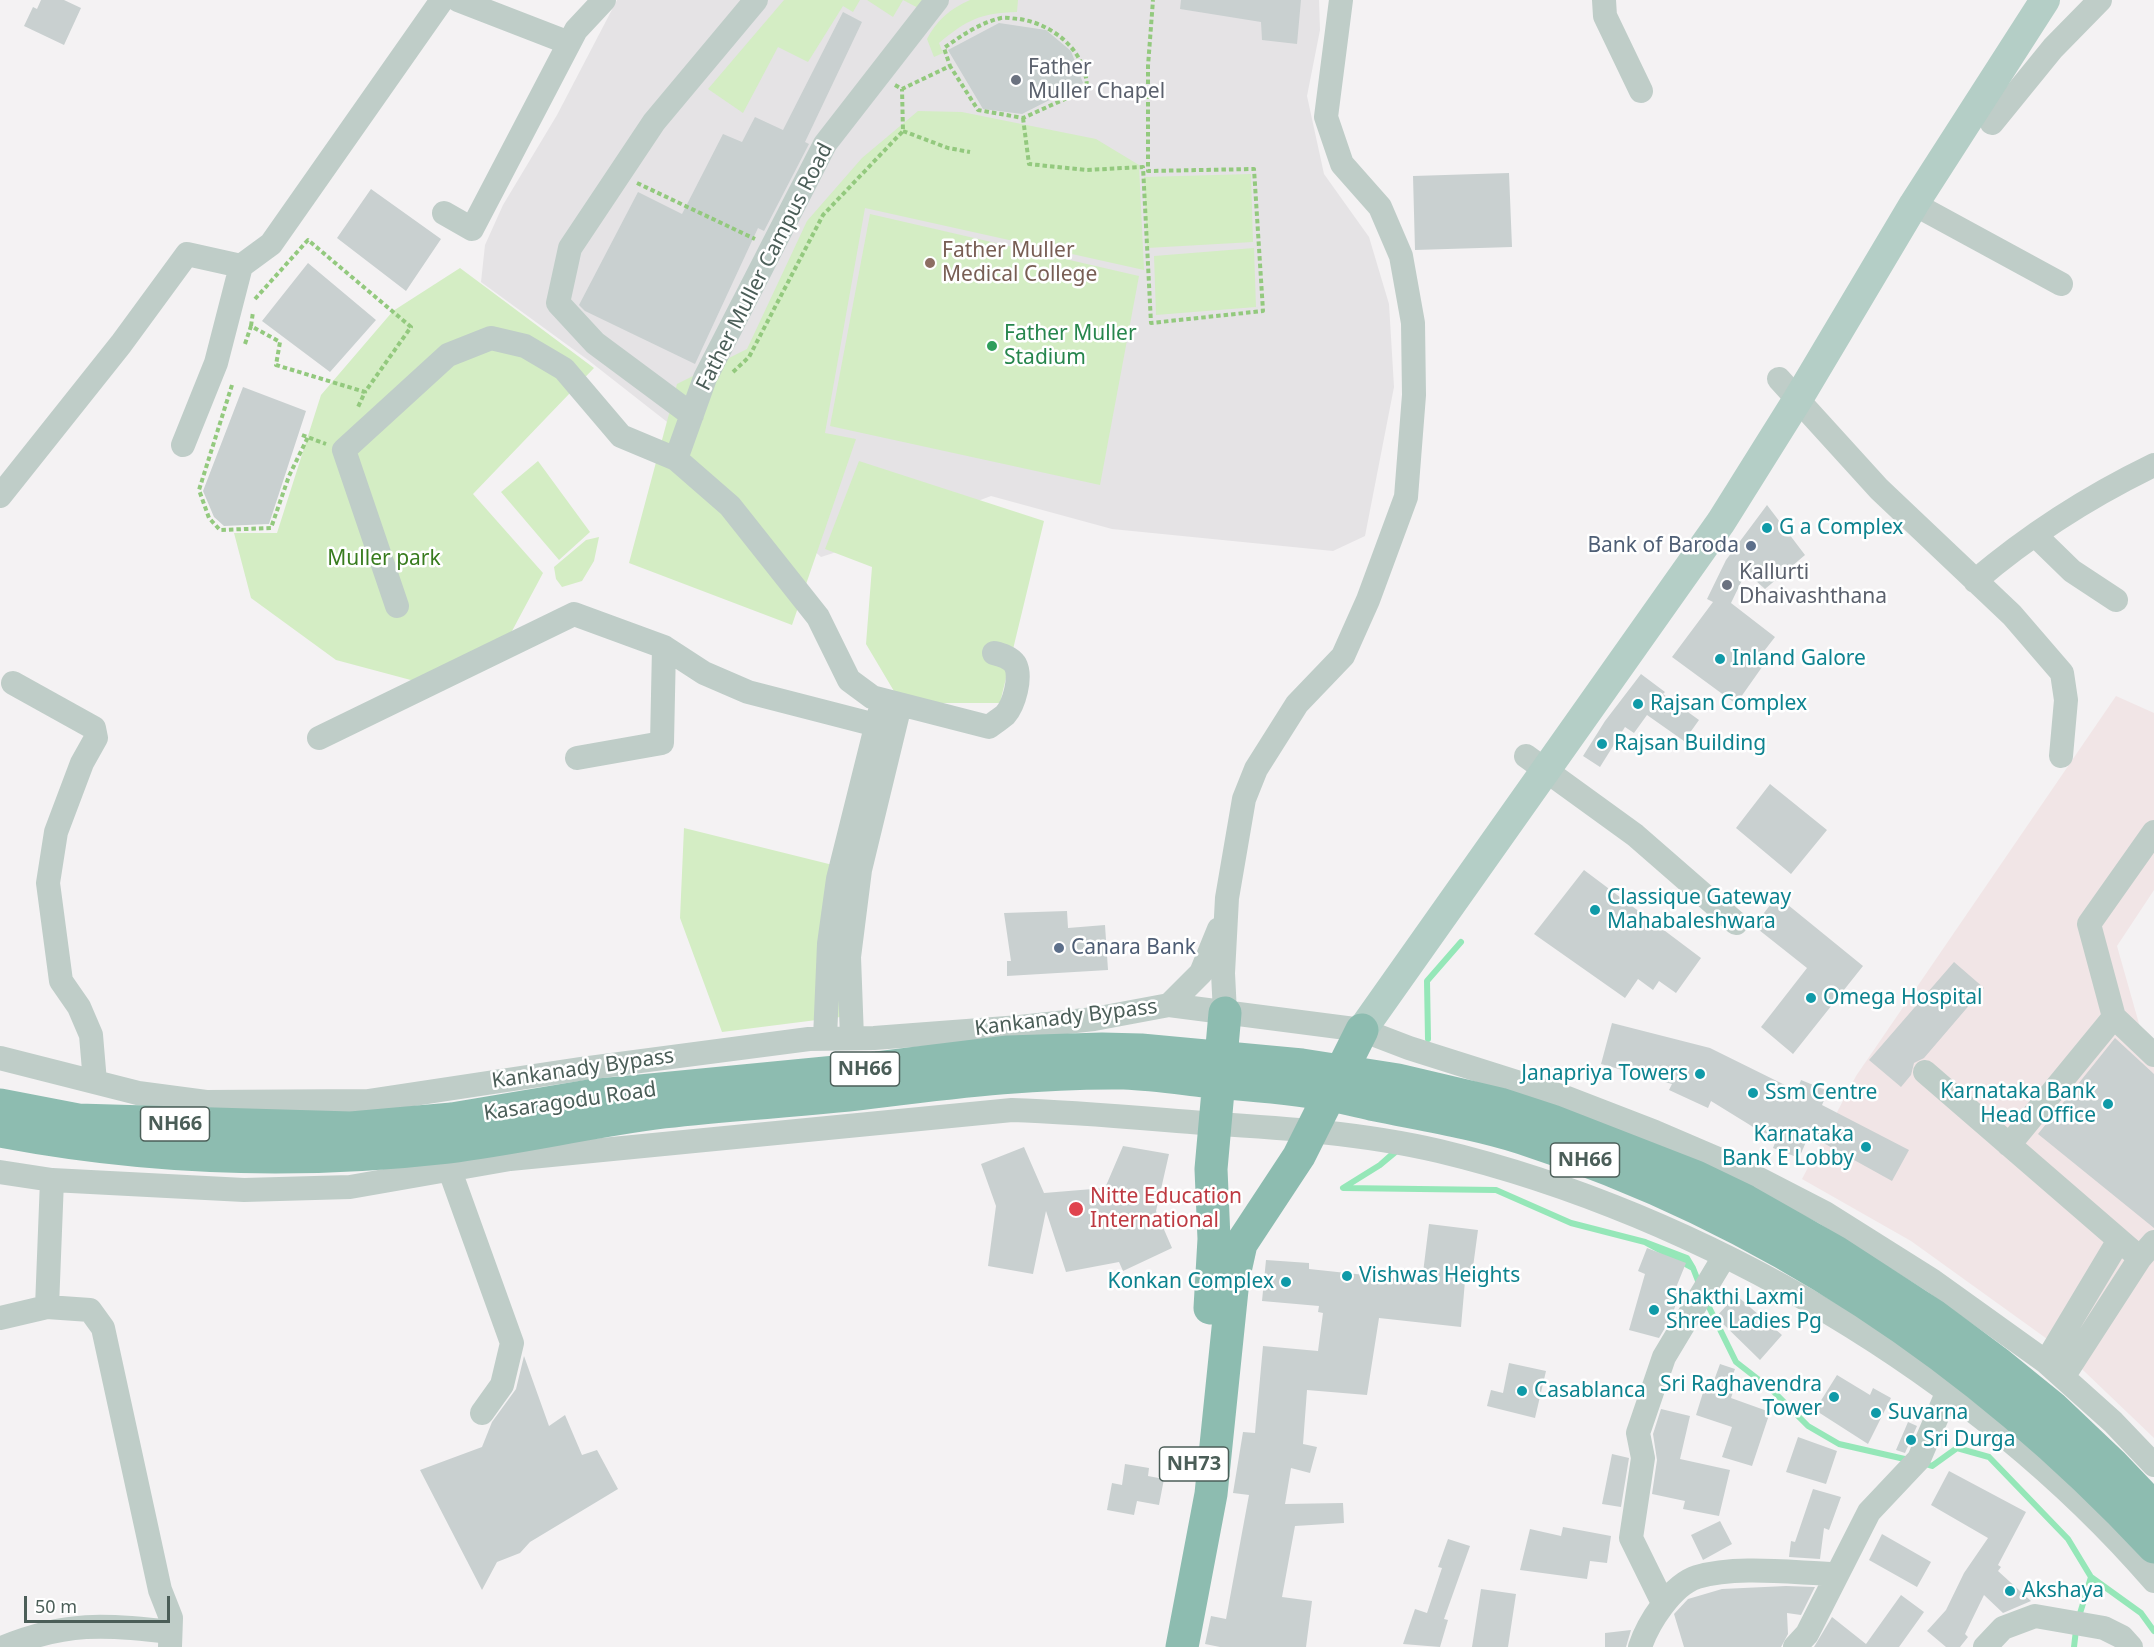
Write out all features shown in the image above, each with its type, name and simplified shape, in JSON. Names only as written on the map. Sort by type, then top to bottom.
[{"type":"highway","name":"NH73","points":[[1161,1647],[1182,1545],[1200,1413],[1213,1278],[1211,1169],[1225,1013]]},
{"type":"highway","name":"NH73","points":[[1182,1647],[1211,1494],[1233,1280],[1241,1245],[1313,1130],[1362,1030]]},
{"type":"highway","name":"Kasaragodu Road","points":[[0,1106],[78,1120],[351,1128],[452,1119],[589,1096],[877,1068],[1008,1052],[1134,1062]]},
{"type":"highway","name":"Kasaragodu Road","points":[[0,1131],[75,1145],[181,1155],[345,1156],[450,1146],[662,1113],[881,1091],[943,1082],[1031,1075],[1134,1062]]},
{"type":"highway","name":"NH66","points":[[1134,1062],[1325,1094],[1519,1137],[1597,1164],[1831,1264],[1934,1315],[1999,1364],[2052,1407],[2154,1508]]},
{"type":"highway","name":"NH66","points":[[1831,1264],[1991,1393],[2063,1456],[2154,1547]]},
{"type":"main road","points":[[1362,1030],[1536,764],[1721,522],[1789,389],[1914,204],[2045,0]]},
{"type":"street","points":[[183,445],[216,363],[241,266],[271,244],[442,0]]},
{"type":"street","points":[[458,0],[569,43]]},
{"type":"street","points":[[444,213],[472,229],[576,30],[604,0]]},
{"type":"street","points":[[692,415],[596,343],[558,303],[570,248],[654,122],[756,0]]},
{"type":"street","name":"Father Muller Campus Road","points":[[676,459],[705,378],[825,144],[937,0]]},
{"type":"street","points":[[1225,1013],[1223,973],[1227,898],[1244,799],[1256,769],[1297,704],[1343,656],[1368,600],[1406,497],[1414,395],[1413,323],[1401,256],[1380,207],[1342,164],[1326,117],[1341,0]]},
{"type":"street","points":[[1604,0],[1605,16],[1641,91]]},
{"type":"street","points":[[1992,123],[2053,48],[2100,0]]},
{"type":"street","points":[[1914,204],[2061,284]]},
{"type":"street","points":[[0,496],[121,344],[187,254],[241,266]]},
{"type":"street","points":[[397,606],[344,450],[448,356],[491,338],[525,346],[564,369],[621,436],[676,459],[730,506],[818,617],[849,680],[872,697],[989,727],[1006,714],[1014,697],[1016,672],[1015,665],[1008,658],[994,653]]},
{"type":"street","points":[[1789,389],[1879,489],[2012,615],[2062,673],[2066,700],[2061,756]]},
{"type":"street","points":[[1975,581],[2010,551],[2123,480],[2154,465]]},
{"type":"street","points":[[2035,535],[2072,571],[2116,600]]},
{"type":"street","points":[[319,738],[574,614],[664,647],[704,673],[748,692],[876,725]]},
{"type":"street","points":[[577,758],[662,743],[664,647]]},
{"type":"street","points":[[13,682],[94,728],[96,738],[82,763],[56,832],[48,883],[61,981],[79,1006],[90,1035],[94,1082]]},
{"type":"street","points":[[825,1038],[829,944],[838,879],[876,725],[891,702]]},
{"type":"street","points":[[852,1038],[849,957],[860,870],[891,702]]},
{"type":"street","points":[[1536,764],[1635,835],[1736,923]]},
{"type":"street","points":[[2154,832],[2089,924],[2114,1017],[2154,1055]]},
{"type":"street","points":[[1169,1005],[1201,973],[1227,898]]},
{"type":"street","name":"Kankanady Bypass","points":[[0,1058],[138,1093],[206,1102],[368,1101],[580,1069],[825,1038],[947,1033],[1094,1019],[1169,1005],[1362,1030],[1409,1048],[1567,1098],[1655,1131],[1742,1170],[1825,1213],[1933,1281],[2054,1370],[2113,1422],[2154,1465]]},
{"type":"street","points":[[2008,1145],[2114,1017]]},
{"type":"street","points":[[1925,1072],[2119,1240],[2149,1250],[2054,1370]]},
{"type":"street","points":[[0,1172],[52,1180],[244,1190],[350,1187],[510,1159],[1012,1110],[1080,1112],[1313,1130],[1436,1150],[1519,1173],[1615,1208],[1724,1257],[1854,1328],[1948,1391],[2055,1482],[2154,1581]]},
{"type":"street","points":[[449,1168],[512,1343],[502,1385],[482,1413]]},
{"type":"street","points":[[47,1307],[52,1180]]},
{"type":"street","points":[[2054,1370],[2119,1240]]},
{"type":"street","points":[[1663,1603],[1631,1538],[1643,1458],[1638,1433],[1664,1357],[1724,1257]]},
{"type":"street","points":[[0,1318],[47,1307],[90,1310],[103,1328],[160,1590],[171,1618],[170,1639],[112,1625],[66,1627],[4,1647]]},
{"type":"street","points":[[1795,1647],[1807,1634],[1869,1512],[1913,1465],[1948,1391]]},
{"type":"street","points":[[1640,1647],[1663,1603],[1695,1578],[1731,1572],[1836,1574]]},
{"type":"street","points":[[1985,1647],[2003,1629],[2035,1616],[2091,1624],[2122,1638],[2131,1647]]},
{"type":"path","points":[[1148,171],[1148,66],[1153,0]]},
{"type":"path","points":[[1003,17],[1037,22],[1067,40],[1087,74],[1087,89],[1023,118],[978,110],[950,66],[944,48],[969,30],[1003,17]]},
{"type":"path","points":[[902,89],[950,66]]},
{"type":"path","points":[[878,75],[902,89]]},
{"type":"path","points":[[726,379],[749,357],[823,215],[903,131],[902,89]]},
{"type":"path","points":[[1023,118],[1029,164],[1086,170],[1143,167],[1148,171],[1254,169],[1263,311],[1151,323],[1143,167]]},
{"type":"path","points":[[903,131],[948,148],[970,152]]},
{"type":"path","points":[[627,178],[772,248]]},
{"type":"path","points":[[244,348],[251,326],[255,298],[308,240],[411,327],[365,392],[356,410]]},
{"type":"path","points":[[251,326],[280,342],[276,365],[365,392]]},
{"type":"path","points":[[233,381],[199,490],[209,518],[220,530],[271,528],[290,476],[308,437]]},
{"type":"shaded area","name":"Father Muller Medical College","points":[[617,0],[1319,0],[1320,30],[1307,96],[1324,174],[1369,237],[1389,304],[1394,387],[1365,536],[1333,551],[1112,529],[991,496],[883,537],[821,557],[685,436],[588,360],[481,282],[485,245],[503,205],[557,115]]},
{"type":"shaded area","name":"Karnataka Bank Head Office","points":[[2116,696],[2154,713],[2154,890],[2117,946],[2147,1052],[2154,1059],[2154,1438],[2061,1349],[1911,1241],[1802,1179],[1856,1076]]},
{"type":"green space","points":[[784,0],[860,0],[853,12],[843,6],[808,62],[778,47],[743,113],[708,89]]},
{"type":"green space","points":[[867,0],[903,0],[893,17]]},
{"type":"green space","points":[[903,0],[927,0],[922,10]]},
{"type":"green space","points":[[970,0],[1018,0],[1017,12],[983,16],[966,23],[939,43],[943,53],[934,57],[927,39],[931,32],[945,16]]},
{"type":"green space","points":[[918,111],[962,112],[1096,139],[1139,165],[1144,270],[865,208],[825,433],[856,439],[792,625],[629,563],[677,384],[747,349],[807,221],[862,158]]},
{"type":"green space","points":[[1251,174],[1253,242],[1147,248],[1144,177]]},
{"type":"green space","points":[[870,214],[1139,276],[1100,485],[830,426]]},
{"type":"green space","points":[[1254,248],[1256,307],[1156,315],[1154,256]]},
{"type":"green space","name":"Muller park","points":[[460,268],[594,368],[473,494],[543,573],[504,646],[422,683],[336,660],[251,598],[234,533],[277,533],[321,395],[393,311]]},
{"type":"green space","points":[[538,461],[590,532],[559,560],[501,492]]},
{"type":"green space","points":[[859,461],[1044,521],[1000,703],[901,703],[866,644],[872,567],[825,549]]},
{"type":"green space","points":[[599,537],[594,561],[582,581],[562,587],[556,579],[554,567],[586,540]]},
{"type":"green space","points":[[684,828],[853,870],[856,1015],[722,1032],[680,918]]},
{"type":"building","points":[[41,0],[64,0],[81,8],[64,45],[24,26],[33,7],[37,9]]},
{"type":"building","points":[[1181,0],[1301,0],[1297,44],[1262,40],[1261,22],[1180,9]]},
{"type":"building","points":[[843,12],[862,22],[805,142],[809,144],[764,231],[758,228],[695,364],[585,311],[579,305],[638,192],[682,214],[723,134],[742,142],[755,117],[783,130]]},
{"type":"building","points":[[999,23],[1046,30],[1071,51],[1083,83],[1022,114],[983,109],[948,50]]},
{"type":"building","points":[[1509,173],[1512,247],[1415,250],[1413,176]]},
{"type":"building","points":[[371,189],[441,239],[406,291],[337,238]]},
{"type":"building","points":[[308,263],[376,320],[330,372],[262,321]]},
{"type":"building","points":[[243,387],[306,411],[269,524],[224,526],[214,517],[203,491]]},
{"type":"building","points":[[1767,505],[1805,555],[1765,589],[1746,572],[1731,603],[1775,637],[1761,655],[1767,660],[1736,704],[1672,657],[1713,602],[1707,599],[1726,560]]},
{"type":"building","points":[[1641,674],[1665,692],[1663,694],[1699,720],[1684,741],[1647,715],[1634,733],[1625,727],[1600,767],[1583,756],[1605,721]]},
{"type":"building","points":[[1770,784],[1827,830],[1791,874],[1736,828]]},
{"type":"building","name":"Classique Gateway Mahabaleshwara","points":[[1584,870],[1701,958],[1676,993],[1659,981],[1653,990],[1638,979],[1625,998],[1534,934]]},
{"type":"building","name":"Omega Hospital","points":[[1777,896],[1863,966],[1793,1054],[1761,1027],[1807,968],[1754,926]]},
{"type":"building","points":[[1067,911],[1068,928],[1105,925],[1108,970],[1007,976],[1007,961],[1011,961],[1004,913]]},
{"type":"building","points":[[1954,962],[1984,988],[1924,1058],[1914,1063],[1911,1075],[1901,1087],[1869,1060]]},
{"type":"building","points":[[1612,1023],[1710,1048],[1797,1091],[1801,1080],[1828,1091],[1822,1105],[1909,1150],[1892,1181],[1809,1135],[1799,1158],[1773,1148],[1777,1138],[1758,1130],[1711,1101],[1708,1108],[1669,1090],[1672,1084],[1601,1064]]},
{"type":"building","name":"Karnataka Bank Head Office","points":[[2115,1038],[2154,1074],[2154,1228],[2038,1134]]},
{"type":"building","name":"Nitte Education International","points":[[1123,1146],[1169,1154],[1156,1211],[1172,1248],[1123,1271],[1119,1262],[1066,1272],[1046,1211],[1033,1274],[988,1266],[996,1206],[981,1164],[1024,1147],[1044,1193],[1105,1188]]},
{"type":"building","points":[[1429,1224],[1478,1230],[1471,1282],[1465,1281],[1461,1327],[1379,1318],[1367,1395],[1307,1390],[1303,1444],[1317,1447],[1310,1473],[1291,1468],[1285,1504],[1343,1503],[1344,1523],[1295,1526],[1282,1597],[1312,1601],[1306,1647],[1220,1647],[1205,1644],[1211,1616],[1226,1619],[1249,1495],[1233,1493],[1243,1432],[1255,1433],[1263,1346],[1318,1351],[1323,1313],[1318,1312],[1319,1306],[1262,1301],[1266,1260],[1309,1263],[1309,1269],[1422,1281]]},
{"type":"building","name":"Shakthi Laxmi Shree Ladies Pg","points":[[1647,1248],[1686,1263],[1675,1290],[1680,1291],[1672,1316],[1659,1338],[1629,1330],[1645,1274],[1638,1271]]},
{"type":"building","points":[[1736,1295],[1782,1335],[1760,1360],[1716,1317]]},
{"type":"building","points":[[524,1356],[549,1426],[565,1415],[582,1455],[597,1450],[618,1489],[530,1542],[520,1553],[497,1562],[482,1590],[420,1470],[482,1447],[492,1422],[516,1389]]},
{"type":"building","name":"Casablanca","points":[[1509,1363],[1546,1371],[1535,1418],[1487,1406],[1491,1390],[1503,1393]]},
{"type":"building","points":[[1720,1364],[1735,1369],[1728,1387],[1734,1389],[1731,1398],[1770,1412],[1752,1466],[1722,1457],[1732,1427],[1696,1415],[1706,1383],[1712,1386]]},
{"type":"building","points":[[1837,1375],[1870,1395],[1873,1388],[1891,1398],[1868,1444],[1815,1410]]},
{"type":"building","points":[[1661,1409],[1690,1416],[1680,1459],[1730,1470],[1719,1516],[1683,1509],[1685,1501],[1652,1494],[1657,1460],[1653,1434]]},
{"type":"building","points":[[1908,1422],[1917,1426],[1905,1453],[1896,1450]]},
{"type":"building","points":[[1798,1437],[1837,1451],[1826,1484],[1786,1472]]},
{"type":"building","points":[[1612,1454],[1629,1458],[1621,1507],[1602,1504]]},
{"type":"building","points":[[1125,1464],[1149,1468],[1148,1476],[1164,1479],[1159,1505],[1137,1501],[1134,1515],[1107,1510],[1112,1483],[1122,1485]]},
{"type":"building","points":[[1949,1471],[2026,1512],[1998,1565],[2001,1567],[1998,1571],[2031,1601],[2003,1613],[1984,1595],[1965,1634],[1968,1637],[1960,1647],[1946,1647],[1927,1631],[1946,1610],[1964,1573],[1988,1538],[1931,1505]]},
{"type":"building","points":[[1813,1489],[1841,1497],[1829,1530],[1824,1528],[1820,1559],[1789,1557],[1791,1541],[1795,1542]]},
{"type":"building","points":[[1720,1521],[1732,1544],[1703,1560],[1691,1535]]},
{"type":"building","points":[[1563,1527],[1611,1536],[1607,1563],[1590,1561],[1587,1579],[1520,1570],[1530,1529],[1561,1536]]},
{"type":"building","points":[[1882,1534],[1931,1562],[1917,1587],[1869,1560]]},
{"type":"building","points":[[1448,1539],[1470,1546],[1444,1619],[1448,1620],[1440,1647],[1403,1644],[1415,1609],[1427,1613],[1442,1568],[1438,1567]]},
{"type":"building","points":[[1815,1587],[1801,1615],[1787,1613],[1788,1634],[1781,1647],[1684,1647],[1674,1614],[1688,1599],[1722,1589]]},
{"type":"building","points":[[1481,1589],[1516,1594],[1508,1647],[1472,1647]]},
{"type":"building","points":[[1901,1595],[1924,1612],[1899,1647],[1814,1647],[1832,1617],[1866,1644]]},
{"type":"building","points":[[1631,1630],[1626,1647],[1605,1647],[1605,1633]]},
{"type":"waterway","points":[[1428,1039],[1427,981],[1461,942]]},
{"type":"waterway","points":[[1398,1149],[1380,1165],[1343,1188],[1496,1190],[1571,1223],[1645,1242],[1687,1258],[1693,1268]]},
{"type":"waterway","points":[[1398,1150],[1380,1165],[1343,1188],[1496,1190],[1571,1223],[1645,1242],[1693,1268],[1700,1286]]},
{"type":"waterway","points":[[1706,1301],[1736,1362],[1772,1390],[1808,1426],[1839,1444],[1909,1460]]},
{"type":"waterway","points":[[1922,1463],[1932,1466],[1957,1448],[1989,1457],[2068,1539],[2091,1577],[2078,1620]]},
{"type":"waterway","points":[[2091,1577],[2141,1613],[2154,1631]]},
{"type":"waterway","points":[[2074,1647],[2076,1630]]},
{"type":"place","name":"Father Muller Chapel","points":[[1016,80]]},
{"type":"place","name":"Father Muller Medical College","points":[[930,263]]},
{"type":"place","name":"Father Muller Stadium","points":[[992,346]]},
{"type":"place","name":"G a Complex","points":[[1767,528]]},
{"type":"place","name":"Bank of Baroda","points":[[1751,546]]},
{"type":"place","name":"Kallurti Dhaivashthana","points":[[1727,585]]},
{"type":"place","name":"Inland Galore","points":[[1720,659]]},
{"type":"place","name":"Rajsan Complex","points":[[1638,704]]},
{"type":"place","name":"Rajsan Building","points":[[1602,744]]},
{"type":"place","name":"Classique Gateway Mahabaleshwara","points":[[1595,910]]},
{"type":"place","name":"Canara Bank","points":[[1059,948]]},
{"type":"place","name":"Omega Hospital","points":[[1811,998]]},
{"type":"place","name":"Janapriya Towers","points":[[1700,1074]]},
{"type":"place","name":"Ssm Centre","points":[[1753,1093]]},
{"type":"place","name":"Karnataka Bank Head Office","points":[[2108,1104]]},
{"type":"place","name":"Karnataka Bank E Lobby","points":[[1866,1147]]},
{"type":"place","name":"Nitte Education International","points":[[1076,1209]]},
{"type":"place","name":"Vishwas Heights","points":[[1347,1276]]},
{"type":"place","name":"Konkan Complex","points":[[1286,1282]]},
{"type":"place","name":"Shakthi Laxmi Shree Ladies Pg","points":[[1654,1310]]},
{"type":"place","name":"Casablanca","points":[[1522,1391]]},
{"type":"place","name":"Sri Raghavendra Tower","points":[[1834,1397]]},
{"type":"place","name":"Suvarna","points":[[1876,1413]]},
{"type":"place","name":"Sri Durga","points":[[1911,1440]]},
{"type":"place","name":"Akshaya","points":[[2010,1591]]}]
